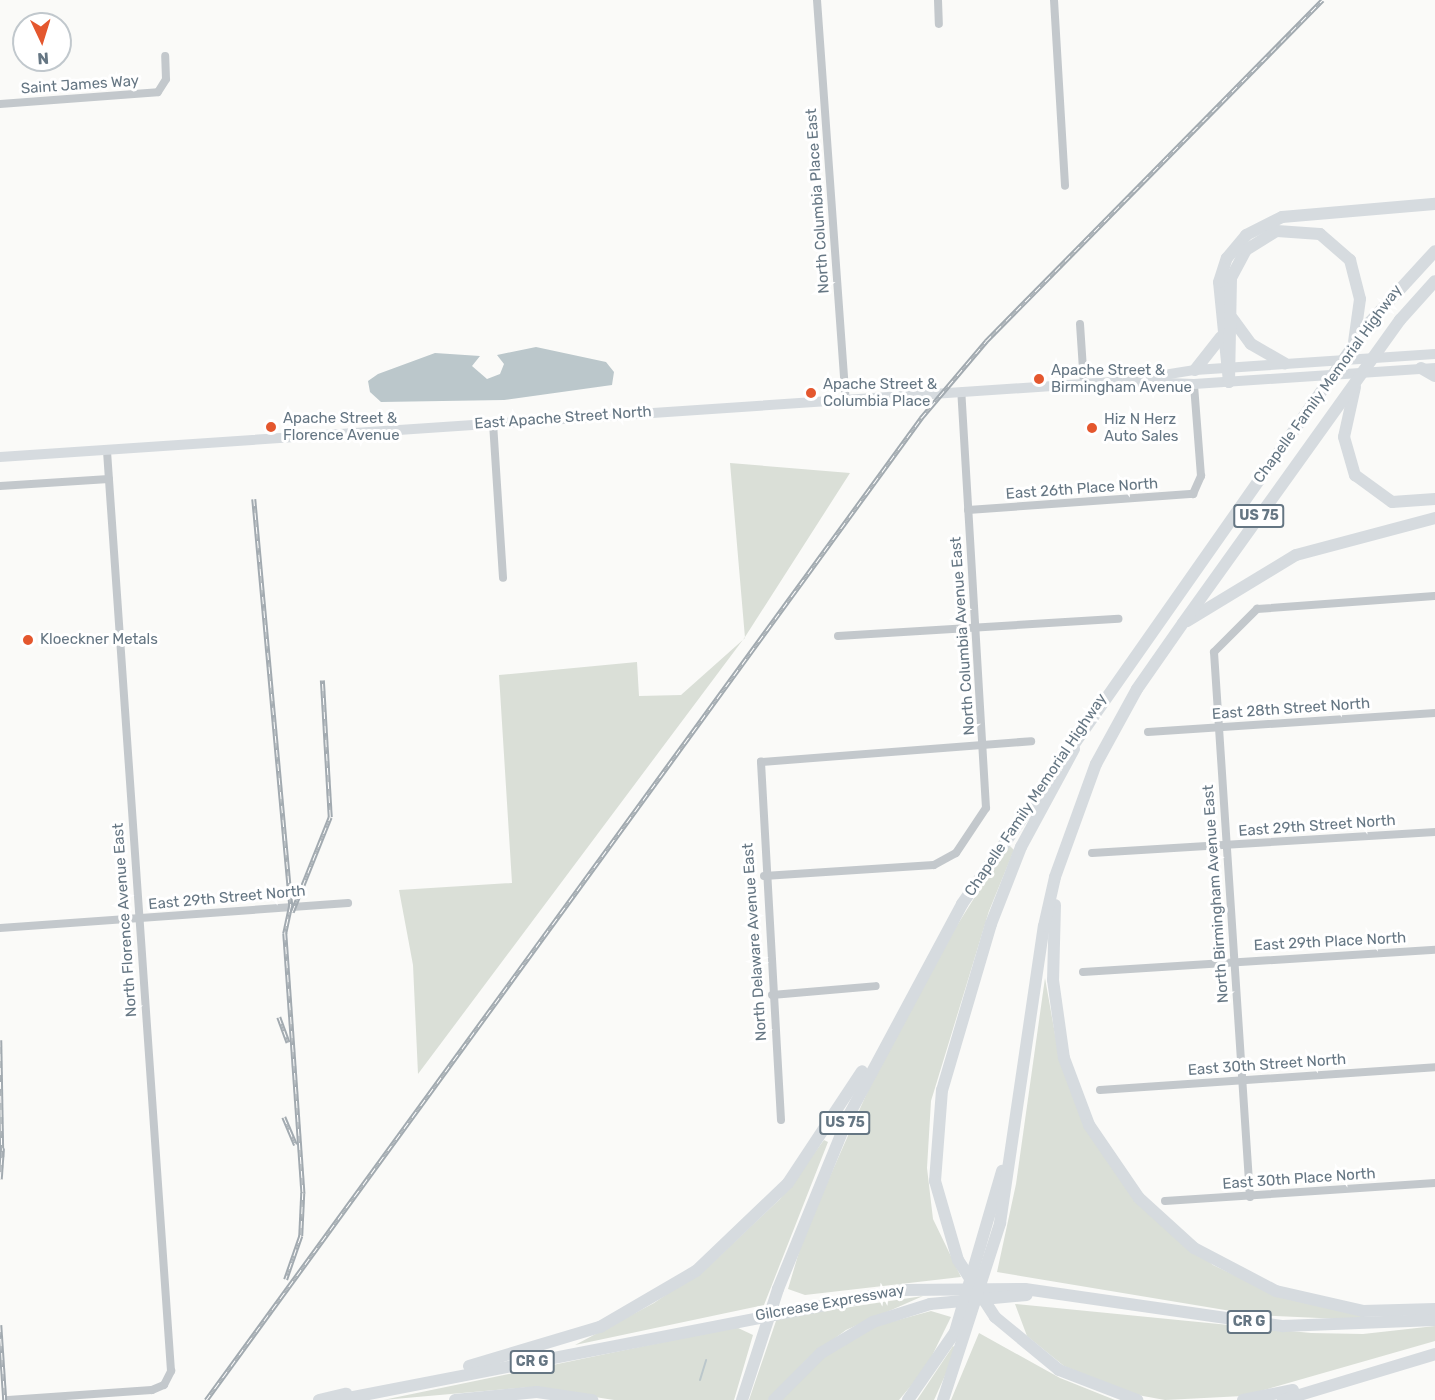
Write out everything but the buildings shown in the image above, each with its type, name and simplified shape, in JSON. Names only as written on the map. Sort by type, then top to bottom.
[{"type":"highway","points":[[1228,368],[1222,336],[1220,275],[1234,247],[1251,230],[1282,217],[1435,204]]},
{"type":"highway","points":[[1229,382],[1231,278],[1242,255],[1263,237],[1297,229],[1327,237],[1350,260],[1359,283],[1364,321]]},
{"type":"highway","name":"Chapelle Family Memorial Highway","points":[[742,1400],[824,1173],[926,965],[1004,838],[1353,346],[1364,321],[1435,251]]},
{"type":"highway","name":"Chapelle Family Memorial Highway","points":[[943,1400],[988,1272],[1019,1103],[1055,877],[1110,737],[1183,623],[1336,408],[1400,320],[1435,281]]},
{"type":"highway","points":[[1230,314],[1251,344],[1285,364]]},
{"type":"highway","points":[[1195,370],[1222,336]]},
{"type":"highway","points":[[1421,368],[1435,376]]},
{"type":"highway","points":[[1358,378],[1348,411],[1345,452],[1360,482],[1401,504],[1435,499]]},
{"type":"highway","points":[[1183,623],[1296,555],[1435,518]]},
{"type":"highway","points":[[1100,700],[1003,888],[942,1090],[935,1181],[958,1260],[995,1317],[1023,1344],[1068,1375],[1137,1400]]},
{"type":"highway","points":[[1055,877],[1053,980],[1064,1058],[1089,1125],[1139,1198],[1194,1248],[1276,1291],[1364,1311],[1435,1309]]},
{"type":"highway","points":[[319,1400],[538,1350],[600,1327],[683,1280],[750,1224],[809,1157],[926,965]]},
{"type":"highway","points":[[908,1400],[955,1332],[979,1263],[1019,1103]]},
{"type":"highway","name":"Gilcrease Expressway","points":[[338,1400],[810,1304],[935,1287],[1024,1292]]},
{"type":"highway","points":[[774,1400],[809,1363],[847,1335],[930,1304],[1024,1292]]},
{"type":"highway","name":"CR G","points":[[1024,1292],[1064,1293],[1283,1326],[1435,1320]]},
{"type":"highway","points":[[1285,1400],[1435,1354]]},
{"type":"highway","points":[[1243,1400],[1362,1377]]},
{"type":"highway","points":[[455,1400],[537,1392],[592,1400]]},
{"type":"main road","name":"East Apache Street North","points":[[0,457],[1126,381],[1195,370],[1435,354]]},
{"type":"main road","name":"East Apache Street North","points":[[1126,381],[1194,384],[1435,368]]},
{"type":"street","name":"North Columbia Place East","points":[[817,0],[846,400]]},
{"type":"street","points":[[938,0],[939,24]]},
{"type":"street","points":[[1054,0],[1065,186]]},
{"type":"street","name":"Saint James Way","points":[[0,104],[158,92],[166,79],[165,56]]},
{"type":"street","points":[[1080,324],[1084,384]]},
{"type":"street","name":"East 26th Place North","points":[[968,510],[1197,491],[1201,476],[1194,384]]},
{"type":"street","name":"North Columbia Avenue East","points":[[764,876],[943,862],[956,853],[986,808],[977,627],[961,392]]},
{"type":"street","points":[[493,423],[503,578]]},
{"type":"street","name":"North Florence Avenue East","points":[[8,1400],[164,1385],[171,1371],[107,450]]},
{"type":"street","points":[[0,486],[109,479]]},
{"type":"street","name":"North Birmingham Avenue East","points":[[1250,1197],[1232,962],[1214,652],[1257,609],[1435,596]]},
{"type":"street","points":[[838,636],[1118,619]]},
{"type":"street","name":"East 28th Street North","points":[[1148,732],[1435,712]]},
{"type":"street","points":[[984,744],[1031,741]]},
{"type":"street","name":"North Delaware Avenue East","points":[[781,1120],[764,876],[760,762],[984,744]]},
{"type":"street","name":"East 29th Street North","points":[[1092,853],[1435,832]]},
{"type":"street","name":"East 29th Street North","points":[[0,928],[348,903]]},
{"type":"street","name":"East 29th Place North","points":[[1083,972],[1435,950]]},
{"type":"street","points":[[772,995],[876,986]]},
{"type":"street","name":"East 30th Street North","points":[[1100,1090],[1435,1067]]},
{"type":"street","name":"East 30th Place North","points":[[1166,1201],[1435,1183]]},
{"type":"shaded area","points":[[536,347],[606,362],[614,372],[612,385],[504,400],[381,402],[370,392],[368,381],[378,374],[435,353],[480,356],[472,366],[487,379],[500,374],[504,364],[497,355]]},
{"type":"shaded area","points":[[730,463],[850,473],[745,637]]},
{"type":"shaded area","points":[[743,640],[418,1074],[413,965],[399,890],[512,883],[499,675],[637,662],[639,696],[681,695]]},
{"type":"shaded area","points":[[1008,844],[1014,850],[989,911],[931,1101],[927,1168],[933,1219],[961,1277],[805,1295],[788,1289],[804,1235],[870,1086],[956,927]]},
{"type":"shaded area","points":[[1045,978],[1058,1051],[1083,1123],[1128,1191],[1213,1265],[1280,1297],[1363,1315],[1363,1320],[1255,1315],[997,1272],[1016,1184]]},
{"type":"shaded area","points":[[824,1140],[828,1142],[764,1305],[575,1345],[654,1303],[711,1264],[780,1199]]},
{"type":"shaded area","points":[[923,1296],[846,1330],[807,1359],[768,1400],[749,1400],[777,1318]]},
{"type":"shaded area","points":[[1015,1304],[1311,1333],[1363,1334],[1435,1326],[1435,1341],[1243,1396],[1165,1400],[1132,1394],[1064,1366],[1027,1336]]},
{"type":"shaded area","points":[[931,1311],[951,1317],[926,1368],[899,1400],[779,1400],[818,1361],[872,1327]]},
{"type":"shaded area","points":[[736,1327],[753,1335],[734,1400],[614,1400],[531,1387],[383,1400]]},
{"type":"shaded area","points":[[979,1333],[1060,1378],[1115,1400],[951,1400]]},
{"type":"shaded area","points":[[953,1346],[957,1349],[934,1400],[917,1400]]},
{"type":"waterway","points":[[700,1380],[706,1360]]},
{"type":"railway","points":[[206,1400],[921,418],[986,341],[1322,0]]},
{"type":"railway","points":[[254,499],[291,905],[285,933],[303,1193],[301,1236],[286,1279]]},
{"type":"railway","points":[[292,912],[330,817],[322,680]]},
{"type":"railway","points":[[279,1017],[288,1042]]},
{"type":"railway","points":[[0,1040],[2,1157]]},
{"type":"railway","points":[[284,1117],[296,1145]]},
{"type":"railway","points":[[0,1179],[2,1148]]},
{"type":"railway","points":[[0,1325],[5,1400]]},
{"type":"place","name":"Apache Street & Birmingham Avenue","points":[[1039,379]]},
{"type":"place","name":"Apache Street & Columbia Place","points":[[811,393]]},
{"type":"place","name":"Apache Street & Florence Avenue","points":[[271,427]]},
{"type":"place","name":"Hiz N Herz Auto Sales","points":[[1092,428]]},
{"type":"place","name":"Kloeckner Metals","points":[[28,640]]}]
